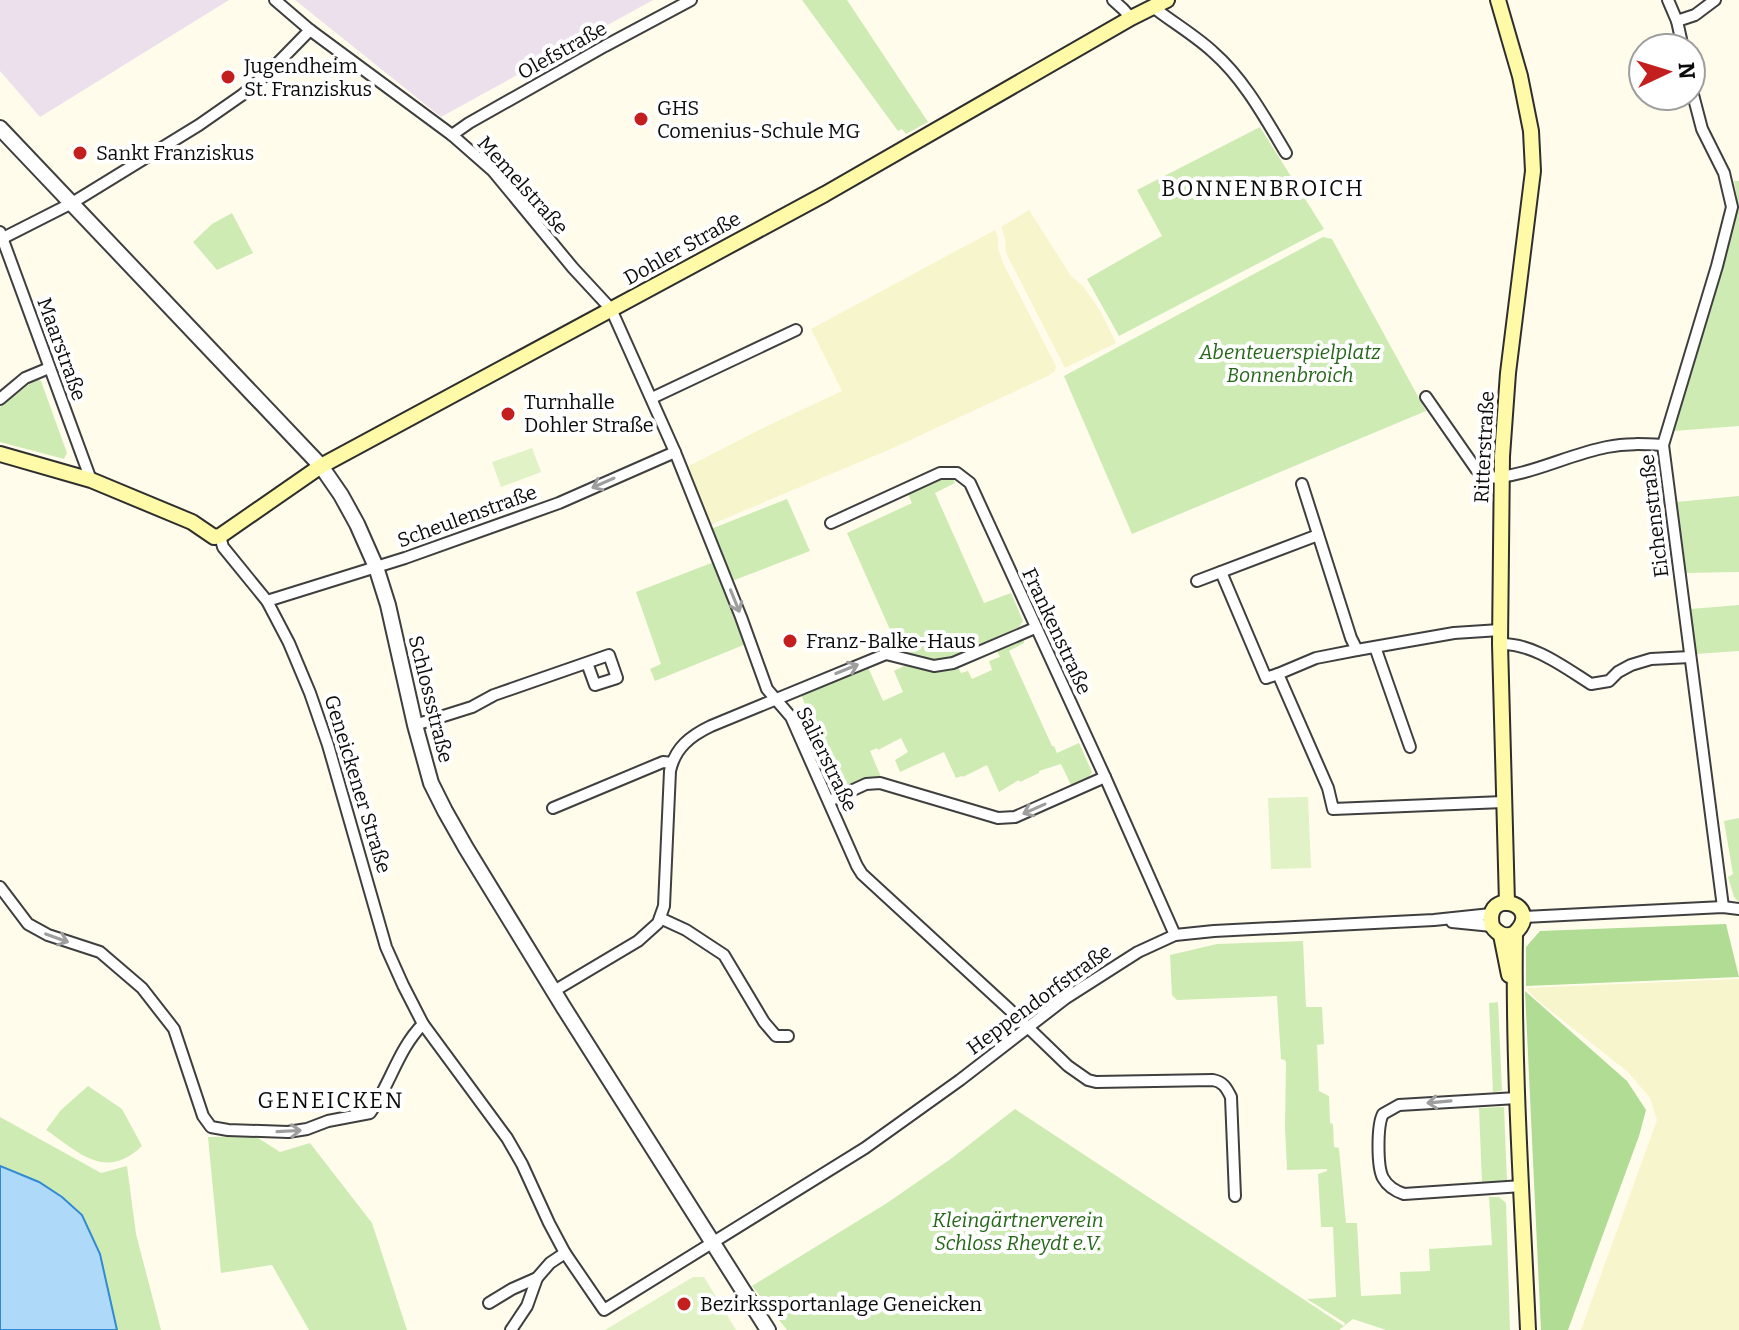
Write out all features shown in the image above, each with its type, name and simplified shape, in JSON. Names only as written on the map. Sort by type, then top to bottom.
[{"type":"main road","name":"Dohler Straße","points":[[220,536],[321,466],[825,194],[1167,0]]},
{"type":"main road","name":"Ritterstraße","points":[[1498,0],[1520,76],[1531,131],[1533,171],[1505,406],[1502,478],[1500,637],[1507,903]]},
{"type":"main road","points":[[0,454],[91,480],[192,522],[214,537],[220,536]]},
{"type":"main road","points":[[1500,927],[1522,927],[1523,917],[1518,907],[1507,903],[1495,908],[1514,998],[1528,1330]]},
{"type":"street","name":"Memelstraße","points":[[275,0],[310,30],[452,135],[493,171],[611,309],[675,452]]},
{"type":"street","name":"Olefstraße","points":[[452,135],[578,61],[691,0]]},
{"type":"street","points":[[1113,0],[1131,18]]},
{"type":"street","points":[[1668,0],[1679,32]]},
{"type":"street","points":[[1677,21],[1695,15],[1715,0]]},
{"type":"street","points":[[1153,7],[1213,51],[1236,75],[1286,153]]},
{"type":"street","points":[[2,239],[72,203],[242,95],[310,30]]},
{"type":"street","name":"Eichenstraße","points":[[1698,112],[1702,129],[1724,173],[1732,207],[1663,445],[1723,907]]},
{"type":"street","name":"Schlossstraße","points":[[0,128],[321,466],[341,495],[376,567],[431,783],[445,811],[554,991],[768,1330]]},
{"type":"street","name":"Maarstraße","points":[[2,239],[91,480]]},
{"type":"street","points":[[652,398],[796,330]]},
{"type":"street","points":[[0,399],[25,378],[49,368]]},
{"type":"street","points":[[1426,397],[1476,469],[1486,478],[1502,478],[1604,447],[1663,445]]},
{"type":"street","name":"Scheulenstraße","points":[[267,601],[376,567],[559,503],[675,452]]},
{"type":"street","name":"Salierstraße","points":[[675,452],[767,689],[791,717],[862,874],[1068,1066],[1088,1080],[1221,1082],[1231,1097],[1235,1196]]},
{"type":"street","name":"Frankenstraße","points":[[831,523],[940,473],[957,473],[970,483],[1175,935]]},
{"type":"street","points":[[1302,484],[1357,650]]},
{"type":"street","points":[[1197,581],[1318,535]]},
{"type":"street","name":"Geneickener Straße","points":[[220,536],[223,547],[267,601],[310,693],[386,947],[423,1024],[507,1138],[565,1253],[604,1310],[713,1244]]},
{"type":"street","points":[[1221,572],[1266,678],[1316,658],[1454,633],[1500,637],[1510,644],[1552,659],[1591,684],[1609,681],[1631,665],[1651,659],[1690,657]]},
{"type":"street","points":[[554,991],[638,941],[649,933],[660,918],[665,900],[669,780],[672,763],[685,742],[700,731],[886,654],[934,666],[953,663],[1035,628]]},
{"type":"street","points":[[1375,647],[1410,747]]},
{"type":"street","points":[[415,725],[587,663]]},
{"type":"street","points":[[1278,674],[1328,788],[1333,809],[1503,802]]},
{"type":"street","points":[[553,808],[663,762],[672,763]]},
{"type":"street","points":[[829,801],[866,784],[880,783],[998,818],[1015,817],[1105,777]]},
{"type":"street","points":[[0,887],[28,924],[48,935],[100,952],[142,988],[174,1029],[203,1116],[211,1127],[288,1132],[370,1113],[411,1036],[423,1024]]},
{"type":"street","points":[[1523,917],[1723,907],[1739,909]]},
{"type":"street","points":[[660,918],[686,930],[724,955],[764,1022],[776,1036],[788,1036]]},
{"type":"street","name":"Heppendorfstraße","points":[[713,1244],[865,1148],[1066,998],[1138,952],[1175,935],[1434,920],[1500,927]]},
{"type":"street","points":[[1517,1098],[1399,1105],[1383,1114],[1379,1120],[1381,1175],[1392,1189],[1404,1194],[1522,1186]]},
{"type":"street","points":[[511,1330],[527,1306],[537,1278],[550,1263],[565,1253]]},
{"type":"street","points":[[489,1303],[537,1278]]},
{"type":"shaded area","points":[[0,0],[229,0],[40,117],[0,71]]},
{"type":"shaded area","points":[[295,0],[653,0],[441,117]]},
{"type":"green space","points":[[802,0],[847,0],[928,122],[906,134],[902,129],[898,131]]},
{"type":"green space","points":[[1260,127],[1324,229],[1119,336],[1087,279],[1162,236],[1137,190]]},
{"type":"green space","points":[[1734,181],[1739,181],[1739,426],[1674,431],[1737,214]]},
{"type":"green space","points":[[1029,210],[1071,276],[1083,286],[1101,312],[1116,343],[1065,368],[1006,253],[1001,227]]},
{"type":"green space","points":[[232,213],[253,253],[217,270],[193,242],[212,224]]},
{"type":"green space","points":[[995,230],[1004,265],[1056,366],[1055,371],[893,448],[710,525],[687,467],[842,391],[811,329]]},
{"type":"green space","name":"Abenteuerspielplatz Bonnenbroich","points":[[1323,237],[1332,239],[1426,411],[1132,534],[1064,376]]},
{"type":"green space","points":[[36,379],[41,381],[67,453],[64,459],[0,442],[0,407]]},
{"type":"green space","points":[[532,448],[541,472],[501,487],[492,462]]},
{"type":"green space","points":[[952,476],[955,483],[935,493],[984,603],[1011,593],[1023,621],[1019,627],[954,656],[927,658],[900,652],[847,533],[912,503],[907,492],[938,478]]},
{"type":"green space","points":[[1739,496],[1739,572],[1685,573],[1676,502]]},
{"type":"green space","points":[[787,499],[810,551],[732,581],[711,529]]},
{"type":"green space","points":[[714,562],[746,644],[655,681],[650,669],[661,664],[636,592]]},
{"type":"green space","points":[[1739,605],[1739,651],[1696,654],[1690,609]]},
{"type":"green space","points":[[1024,636],[1024,643],[1009,651],[1052,746],[1057,753],[1079,743],[1092,772],[1089,777],[1071,785],[1061,764],[1019,780],[999,792],[987,765],[956,778],[944,752],[900,772],[895,760],[908,752],[901,738],[870,751],[881,777],[865,778],[842,787],[801,695],[868,667],[883,701],[903,692],[894,671],[906,665],[932,671],[957,665],[961,673],[968,671],[972,679],[992,670],[989,661],[1000,657],[996,649]]},
{"type":"green space","points":[[1308,797],[1311,868],[1271,869],[1268,798]]},
{"type":"green space","points":[[1739,818],[1739,902],[1734,897],[1728,877],[1733,874],[1724,821]]},
{"type":"green space","points":[[1726,924],[1739,977],[1526,986],[1526,947],[1540,931]]},
{"type":"green space","name":"Kleingärtnerverein Schloss Rheydt e.V.","points":[[1303,941],[1306,1007],[1322,1007],[1324,1044],[1317,1045],[1319,1091],[1329,1096],[1334,1147],[1339,1148],[1346,1223],[1357,1223],[1361,1296],[1401,1294],[1400,1272],[1430,1271],[1429,1249],[1492,1245],[1489,1197],[1499,1197],[1506,1203],[1510,1330],[1386,1330],[1353,1319],[1339,1330],[787,1330],[752,1286],[887,1203],[1015,1109],[1344,1326],[1345,1323],[1307,1299],[1336,1297],[1333,1227],[1321,1227],[1318,1174],[1327,1169],[1287,1170],[1286,1063],[1281,1059],[1277,996],[1177,1000],[1172,995],[1170,955],[1217,944]]},
{"type":"green space","points":[[1739,979],[1739,1330],[1581,1330],[1657,1120],[1650,1098],[1628,1072],[1526,988]]},
{"type":"green space","points":[[1525,991],[1627,1081],[1646,1110],[1568,1330],[1541,1330]]},
{"type":"green space","points":[[1498,1002],[1502,1091],[1493,1092],[1489,1003]]},
{"type":"green space","points":[[88,1086],[122,1109],[142,1146],[129,1156],[116,1162],[93,1160],[46,1130],[61,1110]]},
{"type":"green space","points":[[1504,1107],[1507,1180],[1482,1183],[1479,1108]]},
{"type":"green space","points":[[0,1117],[101,1173],[127,1166],[136,1234],[161,1330],[117,1330],[100,1254],[82,1215],[39,1182],[0,1166]]},
{"type":"green space","points":[[255,1136],[280,1152],[310,1143],[372,1223],[407,1330],[309,1330],[272,1265],[221,1273],[208,1137]]},
{"type":"green space","name":"Bezirkssportanlage Geneicken","points":[[693,1277],[704,1277],[736,1330],[605,1330]]},
{"type":"water","points":[[0,1166],[39,1182],[82,1215],[100,1254],[117,1330],[0,1330]]},
{"type":"place","name":"Jugendheim St. Franziskus","points":[[228,77]]},
{"type":"place","name":"GHS Comenius-Schule MG","points":[[641,119]]},
{"type":"place","name":"Sankt Franziskus","points":[[80,153]]},
{"type":"place","name":"Turnhalle Dohler Straße","points":[[508,414]]},
{"type":"place","name":"Franz-Balke-Haus","points":[[790,641]]},
{"type":"place","name":"Bezirkssportanlage Geneicken","points":[[684,1304]]},
{"type":"district","name":"BONNENBROICH","points":[[1263,188]]},
{"type":"district","name":"GENEICKEN","points":[[331,1100]]}]
